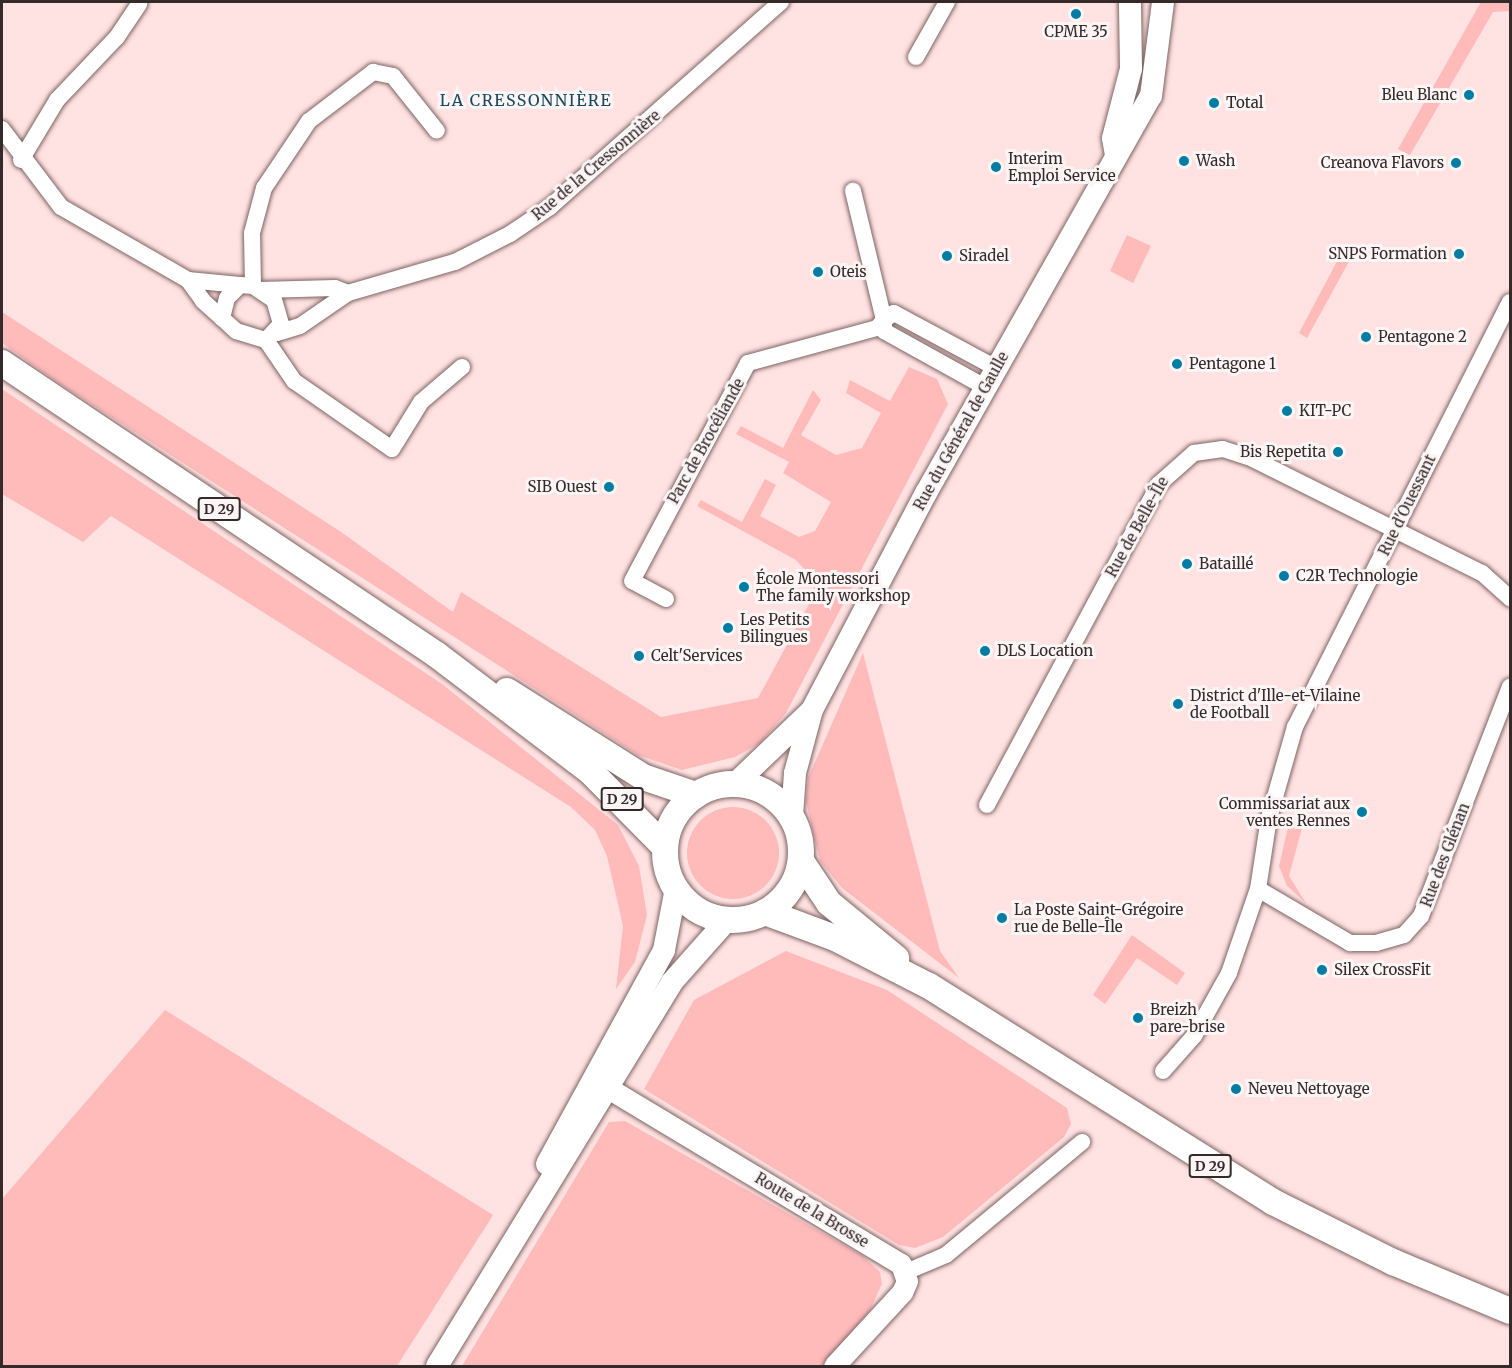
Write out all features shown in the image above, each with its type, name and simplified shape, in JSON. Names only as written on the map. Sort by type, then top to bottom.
[{"type":"main road","name":"Rue du Général de Gaulle","points":[[1116,155],[1113,138],[1131,69],[1130,2]]},
{"type":"main road","name":"Rue du Général de Gaulle","points":[[792,816],[795,773],[812,710],[990,378],[1151,96],[1163,2]]},
{"type":"main road","name":"D 29","points":[[2,363],[437,655],[591,772],[665,847]]},
{"type":"main road","name":"D 29","points":[[437,655],[501,687],[643,777],[696,795]]},
{"type":"main road","name":"Rue du Général de Gaulle","points":[[735,784],[812,710]]},
{"type":"main road","points":[[436,1366],[511,1242],[601,1084],[664,950],[676,888],[665,847],[675,817],[696,795],[735,784],[768,793],[792,816],[801,861],[789,891],[765,912],[729,919],[699,910],[676,888]]},
{"type":"main road","name":"D 29","points":[[801,861],[829,903],[929,986]]},
{"type":"main road","name":"D 29","points":[[765,912],[835,938],[929,986],[1273,1202],[1393,1262],[1510,1311]]},
{"type":"main road","points":[[601,1084],[677,975],[729,919]]},
{"type":"street","name":"Rue de la Cressonnière","points":[[188,280],[222,318],[251,340],[300,326],[348,293],[455,262],[550,207],[781,2]]},
{"type":"street","points":[[916,57],[947,2]]},
{"type":"street","points":[[21,160],[57,100],[117,37],[139,4]]},
{"type":"street","points":[[251,287],[252,233],[264,188],[309,121],[374,72],[393,76],[437,131]]},
{"type":"street","name":"Rue de la Cressonnière","points":[[2,129],[21,160],[61,207],[108,239],[188,280],[251,287],[335,288],[348,293]]},
{"type":"street","points":[[853,190],[884,320],[884,330],[990,378]]},
{"type":"street","points":[[222,318],[227,298],[251,287]]},
{"type":"street","points":[[251,287],[274,300],[281,313],[271,336],[294,381],[392,448],[421,402],[462,368]]},
{"type":"street","name":"Rue d'Ouessant","points":[[1163,1071],[1194,1036],[1216,1000],[1258,889],[1269,818],[1295,727],[1510,302]]},
{"type":"street","name":"Parc de Brocéliande","points":[[666,600],[632,580],[748,363],[877,328],[884,320]]},
{"type":"street","name":"Rue de Belle-Île","points":[[987,805],[1159,484],[1181,459],[1206,449],[1233,452],[1397,528]]},
{"type":"street","points":[[1397,528],[1482,573],[1510,598]]},
{"type":"street","name":"Rue des Glénan","points":[[1258,889],[1350,943],[1404,935],[1421,916],[1510,687]]},
{"type":"street","name":"Route de la Brosse","points":[[601,1084],[889,1255],[906,1272]]},
{"type":"street","points":[[834,1366],[902,1292],[906,1272],[946,1255],[1082,1142]]},
{"type":"shaded area","points":[[1481,2],[1510,2],[1510,11],[1493,12],[1410,155],[1398,149]]},
{"type":"shaded area","points":[[1127,235],[1151,246],[1133,283],[1110,271]]},
{"type":"shaded area","points":[[1342,252],[1352,256],[1307,338],[1299,333]]},
{"type":"shaded area","points":[[2,312],[341,532],[453,612],[461,592],[661,717],[758,698],[815,593],[812,578],[796,560],[697,506],[701,500],[742,522],[765,479],[776,485],[760,516],[799,537],[815,531],[831,502],[783,473],[789,462],[736,434],[741,426],[783,448],[813,390],[821,400],[801,435],[836,455],[862,448],[881,413],[846,393],[850,380],[890,401],[909,367],[937,379],[948,404],[786,713],[760,743],[735,757],[682,770],[638,755],[57,382],[2,343]]},
{"type":"shaded area","points":[[2,389],[442,684],[618,825],[639,866],[647,915],[635,962],[616,989],[623,926],[607,856],[595,830],[571,807],[111,516],[83,542],[2,494]]},
{"type":"shaded area","points":[[863,653],[940,951],[959,978],[842,888],[820,861],[806,802],[808,778]]},
{"type":"shaded area","points":[[724,807],[742,807],[759,814],[772,827],[779,844],[779,862],[772,879],[759,892],[742,899],[724,899],[707,892],[694,879],[687,862],[687,844],[694,827],[707,814]]},
{"type":"shaded area","points":[[1289,823],[1302,828],[1289,876],[1306,903],[1287,886],[1279,866]]},
{"type":"shaded area","points":[[1132,935],[1185,973],[1177,985],[1137,958],[1105,1004],[1093,995]]},
{"type":"shaded area","points":[[786,951],[887,990],[1067,1108],[1071,1124],[1064,1137],[943,1237],[915,1248],[899,1245],[644,1089],[694,1000]]},
{"type":"shaded area","points":[[165,1010],[493,1215],[397,1366],[2,1366],[2,1199]]},
{"type":"shaded area","points":[[625,1121],[863,1256],[880,1272],[882,1284],[870,1310],[823,1366],[462,1366],[609,1122]]},
{"type":"place","name":"CPME 35","points":[[1076,14]]},
{"type":"place","name":"Bleu Blanc","points":[[1469,95]]},
{"type":"place","name":"Total","points":[[1214,103]]},
{"type":"place","name":"Wash","points":[[1184,161]]},
{"type":"place","name":"Creanova Flavors","points":[[1456,163]]},
{"type":"place","name":"Interim Emploi Service","points":[[996,167]]},
{"type":"place","name":"SNPS Formation","points":[[1459,254]]},
{"type":"place","name":"Siradel","points":[[947,256]]},
{"type":"place","name":"Oteis","points":[[818,272]]},
{"type":"place","name":"Pentagone 2","points":[[1366,337]]},
{"type":"place","name":"Pentagone 1","points":[[1177,364]]},
{"type":"place","name":"KIT-PC","points":[[1287,411]]},
{"type":"place","name":"Bis Repetita","points":[[1338,452]]},
{"type":"place","name":"SIB Ouest","points":[[609,487]]},
{"type":"place","name":"Bataillé","points":[[1187,564]]},
{"type":"place","name":"C2R Technologie","points":[[1284,576]]},
{"type":"place","name":"École Montessori The family workshop","points":[[744,587]]},
{"type":"place","name":"Les Petits Bilingues","points":[[728,628]]},
{"type":"place","name":"DLS Location","points":[[985,651]]},
{"type":"place","name":"Celt'Services","points":[[639,656]]},
{"type":"place","name":"District d'Ille-et-Vilaine de Football","points":[[1178,704]]},
{"type":"place","name":"Commissariat aux ventes Rennes","points":[[1362,812]]},
{"type":"place","name":"La Poste Saint-Grégoire rue de Belle-Île","points":[[1002,918]]},
{"type":"place","name":"Silex CrossFit","points":[[1322,970]]},
{"type":"place","name":"Breizh pare-brise","points":[[1138,1018]]},
{"type":"place","name":"Neveu Nettoyage","points":[[1236,1089]]},
{"type":"district","name":"LA CRESSONNIÈRE","points":[[526,100]]}]
